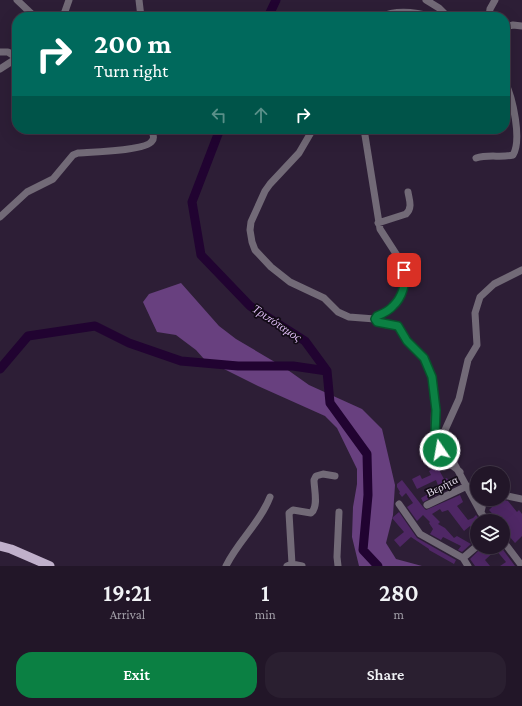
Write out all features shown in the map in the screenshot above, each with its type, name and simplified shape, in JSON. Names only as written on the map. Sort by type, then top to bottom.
[{"type":"main road","points":[[0,546],[11,549],[50,566]]},
{"type":"street","points":[[17,0],[30,12]]},
{"type":"street","points":[[64,12],[69,0]]},
{"type":"street","points":[[139,0],[140,12]]},
{"type":"street","points":[[426,0],[443,12]]},
{"type":"street","points":[[490,12],[495,0]]},
{"type":"street","points":[[396,12],[410,12]]},
{"type":"street","points":[[510,26],[522,26]]},
{"type":"street","points":[[0,52],[8,52],[12,55]]},
{"type":"street","points":[[0,69],[12,61]]},
{"type":"street","points":[[476,158],[492,155],[513,155],[516,150],[516,125],[510,95]]},
{"type":"street","points":[[0,218],[27,192],[53,178],[73,155],[78,153],[129,149],[149,144],[153,141],[153,134]]},
{"type":"street","points":[[310,134],[299,153],[265,191],[251,222],[250,230],[255,250],[271,267],[290,282],[324,298],[338,312],[349,317],[375,319],[377,322],[398,326],[407,341],[424,358],[432,377],[434,389],[435,435],[440,450],[447,461],[460,472]]},
{"type":"street","points":[[365,134],[378,223],[380,229],[400,260],[406,277],[402,293],[394,306],[377,316],[375,319]]},
{"type":"street","points":[[378,223],[409,212],[408,192]]},
{"type":"street","points":[[481,512],[449,454],[445,430],[459,400],[468,360],[477,345],[475,313],[480,297],[494,284],[522,270]]},
{"type":"street","points":[[302,566],[290,565],[289,513],[293,510],[311,513],[314,511],[316,506],[314,480],[316,476],[323,474],[335,476]]},
{"type":"street","name":"Βερήτα","points":[[427,506],[467,486]]},
{"type":"street","points":[[226,566],[239,544],[257,522],[270,497]]},
{"type":"street","points":[[510,497],[521,501]]},
{"type":"street","points":[[399,504],[420,534],[463,558],[468,566]]},
{"type":"street","points":[[481,512],[482,506]]},
{"type":"street","points":[[338,566],[339,512]]},
{"type":"street","points":[[510,550],[522,566]]},
{"type":"street","points":[[463,558],[470,552]]},
{"type":"shaded area","points":[[181,283],[219,326],[236,339],[285,368],[309,385],[362,409],[382,429],[395,485],[393,515],[386,543],[396,559],[422,566],[359,566],[352,537],[353,507],[357,484],[357,469],[337,428],[325,416],[258,386],[204,359],[196,350],[176,335],[157,332],[143,302],[149,294]]},
{"type":"building","points":[[437,466],[444,479],[447,478],[452,487],[423,502],[421,498],[439,488],[436,480],[417,489],[412,479],[420,475],[422,479],[431,475],[429,471]]},
{"type":"building","points":[[402,480],[426,510],[460,495],[463,502],[457,506],[468,520],[470,519],[470,526],[464,531],[448,510],[442,512],[440,509],[432,514],[440,522],[438,524],[445,528],[454,538],[457,536],[470,543],[470,545],[462,552],[458,550],[461,546],[443,537],[441,540],[430,534],[433,529],[429,523],[430,522],[423,515],[417,521],[407,507],[413,503],[406,493],[402,497],[399,493],[397,484]]},
{"type":"building","points":[[510,503],[517,512],[519,510],[522,514],[522,536],[515,543],[510,537],[510,514],[493,514],[489,510],[493,506],[510,506]]},
{"type":"building","points":[[399,512],[417,538],[456,560],[454,564],[429,550],[411,537],[400,547],[394,540],[404,532],[392,518]]},
{"type":"building","points":[[475,554],[492,554],[485,560],[490,566],[475,566],[470,559]]},
{"type":"building","points":[[499,554],[506,554],[515,566],[500,566],[506,562]]},
{"type":"waterway","name":"Τριπόταμος","points":[[270,12],[276,0]]},
{"type":"waterway","name":"Τριπόταμος","points":[[218,134],[192,202],[201,255],[250,306],[305,341],[327,371],[330,403],[367,454],[368,495],[363,550],[378,566]]},
{"type":"waterway","points":[[0,369],[28,336],[95,326],[129,343],[181,361],[238,366],[293,366],[327,371]]},
{"type":"route","points":[[404,270],[406,277],[402,293],[394,306],[377,316],[375,319],[377,322],[384,325],[398,326],[403,332],[407,341],[424,358],[432,377],[436,410],[435,435],[440,450]]}]
